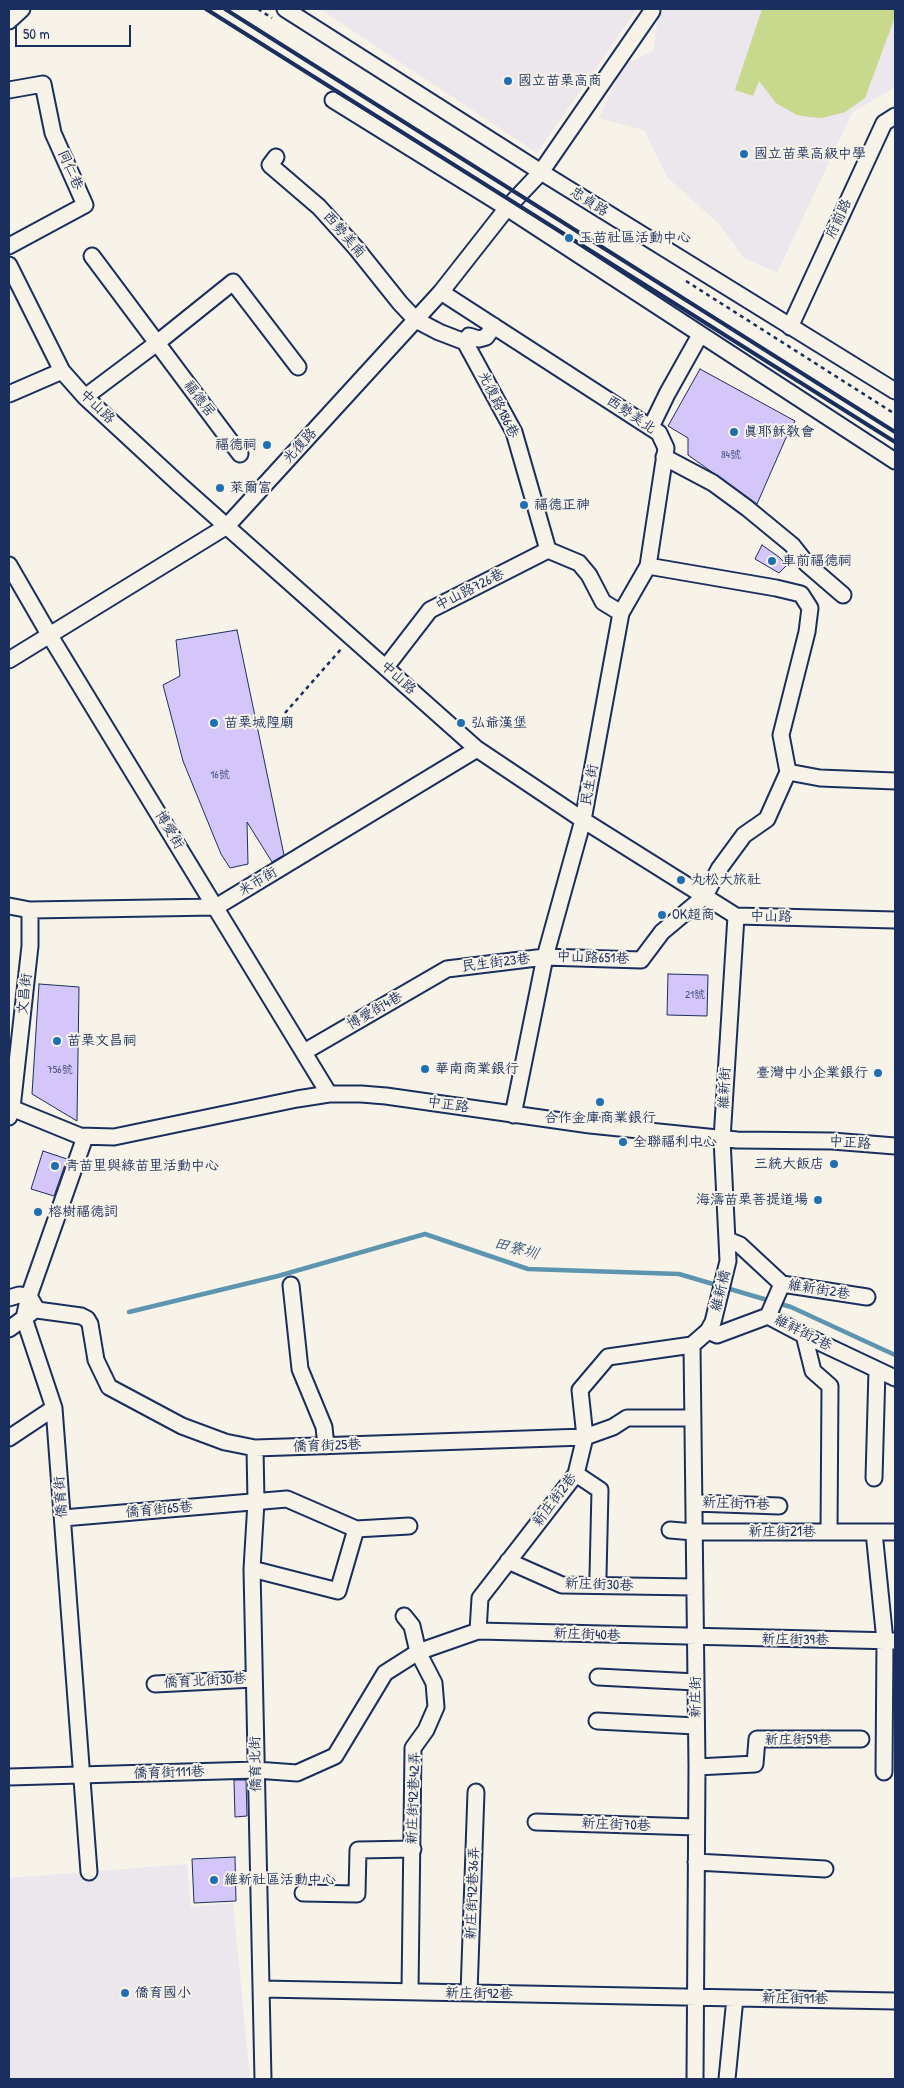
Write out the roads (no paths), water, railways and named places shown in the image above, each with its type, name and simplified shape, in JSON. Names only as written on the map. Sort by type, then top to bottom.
[{"type":"street","points":[[9,22],[22,9]]},
{"type":"street","name":"忠貞路","points":[[285,9],[790,328],[895,391]]},
{"type":"street","name":"光復路","points":[[9,660],[226,526],[442,292],[507,208],[541,172],[652,11]]},
{"type":"street","name":"同仁巷","points":[[9,90],[43,84],[53,133],[86,204],[9,246]]},
{"type":"street","points":[[333,100],[507,208],[895,461]]},
{"type":"street","name":"府前路","points":[[790,328],[884,123],[895,116]]},
{"type":"street","name":"西勢美南","points":[[276,157],[270,165],[320,207],[416,320]]},
{"type":"street","name":"福德居","points":[[92,256],[240,454]]},
{"type":"street","name":"中山路","points":[[9,265],[62,371],[85,397],[226,526],[478,749],[583,820],[736,916],[895,920]]},
{"type":"street","points":[[85,397],[157,343],[233,282],[298,367]]},
{"type":"street","name":"西勢美北","points":[[442,292],[651,427],[659,433],[666,448],[664,457]]},
{"type":"street","points":[[416,320],[439,332],[465,342],[469,336],[479,339],[486,337],[494,326]]},
{"type":"street","points":[[651,427],[700,335]]},
{"type":"street","name":"光復路186巷","points":[[465,342],[514,432],[548,550]]},
{"type":"street","points":[[9,394],[62,371]]},
{"type":"street","points":[[664,457],[713,483],[747,508],[792,545],[807,564],[843,595]]},
{"type":"street","name":"民生街","points":[[514,1115],[545,957],[583,820],[621,612],[648,566],[664,457]]},
{"type":"street","points":[[548,550],[579,564],[589,575],[603,602],[621,612]]},
{"type":"street","name":"中山路726巷","points":[[386,667],[430,610],[548,550]]},
{"type":"street","name":"博愛街","points":[[9,565],[50,636],[329,1094]]},
{"type":"street","points":[[648,566],[801,594],[810,608],[807,632],[781,735],[788,772],[766,820],[744,835],[719,869],[705,896]]},
{"type":"street","name":"米市街","points":[[216,907],[478,749]]},
{"type":"street","points":[[788,772],[820,778],[895,781]]},
{"type":"street","name":"中山路651巷","points":[[545,957],[641,960],[662,932],[705,896]]},
{"type":"street","points":[[9,906],[30,910],[216,907]]},
{"type":"street","name":"文昌街","points":[[10,1111],[30,946],[30,910]]},
{"type":"street","name":"維新街","points":[[728,1260],[722,1139],[736,916]]},
{"type":"street","name":"民生街23巷","points":[[447,969],[545,957]]},
{"type":"street","name":"博愛街4巷","points":[[304,1052],[447,969]]},
{"type":"street","name":"中正路","points":[[10,1111],[85,1137],[124,1136],[329,1094],[386,1096],[514,1115],[722,1139],[832,1141],[895,1146]]},
{"type":"street","points":[[9,1329],[31,1314],[29,1296],[85,1137]]},
{"type":"street","name":"維新街2巷","points":[[728,1240],[740,1245],[782,1284],[867,1297]]},
{"type":"street","name":"維新橋","points":[[710,1327],[728,1260]]},
{"type":"street","points":[[768,1316],[782,1284]]},
{"type":"street","points":[[291,1285],[300,1369],[324,1427],[326,1446]]},
{"type":"street","points":[[9,1298],[20,1295],[29,1296]]},
{"type":"street","name":"僑育街25巷","points":[[31,1314],[81,1316],[87,1320],[96,1360],[109,1387],[182,1426],[225,1442],[255,1448],[585,1437],[613,1427],[627,1418],[693,1418]]},
{"type":"street","name":"僑育街","points":[[31,1314],[54,1408],[89,1872]]},
{"type":"street","name":"維祥街2巷","points":[[710,1327],[717,1335],[768,1316],[895,1378]]},
{"type":"street","points":[[692,1345],[710,1327]]},
{"type":"street","points":[[804,1335],[813,1371],[830,1386],[830,1532]]},
{"type":"street","name":"新庄街","points":[[692,1345],[697,1767],[695,2079]]},
{"type":"street","name":"新庄街2巷","points":[[478,1632],[480,1598],[576,1474],[585,1437],[580,1390],[608,1357],[692,1345]]},
{"type":"street","points":[[874,1478],[877,1370]]},
{"type":"street","points":[[9,1438],[54,1408]]},
{"type":"street","name":"僑育北街","points":[[255,1448],[256,1502],[252,1569],[262,1989],[262,2079]]},
{"type":"street","points":[[576,1474],[600,1490],[598,1576]]},
{"type":"street","name":"僑育街65巷","points":[[62,1518],[287,1498],[356,1529]]},
{"type":"street","name":"新庄街17巷","points":[[694,1503],[779,1506]]},
{"type":"street","points":[[252,1569],[338,1591],[356,1529],[409,1526]]},
{"type":"street","name":"新庄街21巷","points":[[670,1530],[694,1532],[895,1532]]},
{"type":"street","points":[[874,1532],[890,1641],[884,1772]]},
{"type":"street","name":"新庄街30巷","points":[[508,1561],[562,1585],[695,1587]]},
{"type":"street","name":"新庄街92巷42弄","points":[[404,1616],[412,1626],[418,1652],[434,1683],[436,1707],[426,1730],[414,1748],[410,1992]]},
{"type":"street","name":"僑育街111巷","points":[[9,1777],[256,1770],[297,1773],[335,1756],[385,1673],[418,1652],[478,1632]]},
{"type":"street","name":"新庄街40巷","points":[[478,1632],[695,1638]]},
{"type":"street","name":"新庄街39巷","points":[[695,1638],[890,1641]]},
{"type":"street","points":[[598,1677],[696,1682]]},
{"type":"street","name":"僑育北街30巷","points":[[155,1684],[254,1679]]},
{"type":"street","points":[[597,1720],[696,1726]]},
{"type":"street","name":"新庄街59巷","points":[[697,1767],[756,1764],[757,1739],[861,1740]]},
{"type":"street","name":"新庄街92巷36弄","points":[[469,1993],[476,1792]]},
{"type":"street","name":"新庄街70巷","points":[[536,1822],[696,1827]]},
{"type":"street","points":[[303,1893],[357,1894],[358,1850],[413,1849]]},
{"type":"street","points":[[696,1862],[825,1869]]},
{"type":"street","name":"新庄街92巷","points":[[262,1989],[696,1998]]},
{"type":"street","name":"新庄街91巷","points":[[696,1998],[895,2000]]},
{"type":"street","points":[[727,2079],[735,1998]]},
{"type":"waterway","name":"田寮圳","points":[[129,1312],[278,1276],[425,1234],[528,1269],[679,1274],[791,1307],[895,1355]]},
{"type":"railway","points":[[206,9],[895,442]]},
{"type":"railway","points":[[225,9],[895,432]]},
{"type":"place","name":"國立苗栗高商","points":[[508,81]]},
{"type":"place","name":"國立苗栗高級中學","points":[[744,154]]},
{"type":"place","name":"玉苗社區活動中心","points":[[569,238]]},
{"type":"place","name":"真耶穌教會","points":[[734,432]]},
{"type":"place","name":"福德祠","points":[[267,445]]},
{"type":"place","name":"萊爾富","points":[[220,488]]},
{"type":"place","name":"福德正神","points":[[524,505]]},
{"type":"place","name":"車前福德祠","points":[[772,561]]},
{"type":"place","name":"苗栗城隍廟","points":[[214,723]]},
{"type":"place","name":"弘爺漢堡","points":[[461,723]]},
{"type":"place","name":"丸松大旅社","points":[[681,880]]},
{"type":"place","name":"OK超商","points":[[662,915]]},
{"type":"place","name":"苗栗文昌祠","points":[[57,1041]]},
{"type":"place","name":"華南商業銀行","points":[[425,1069]]},
{"type":"place","name":"臺灣中小企業銀行","points":[[878,1073]]},
{"type":"place","name":"合作金庫商業銀行","points":[[600,1102]]},
{"type":"place","name":"全聯福利中心","points":[[623,1142]]},
{"type":"place","name":"三統大飯店","points":[[834,1164]]},
{"type":"place","name":"青苗里與綠苗里活動中心","points":[[55,1166]]},
{"type":"place","name":"海濤苗栗菩提道場","points":[[818,1200]]},
{"type":"place","name":"榕樹福德詞","points":[[38,1212]]},
{"type":"place","name":"維新社區活動中心","points":[[214,1880]]},
{"type":"place","name":"僑育國小","points":[[125,1993]]}]
